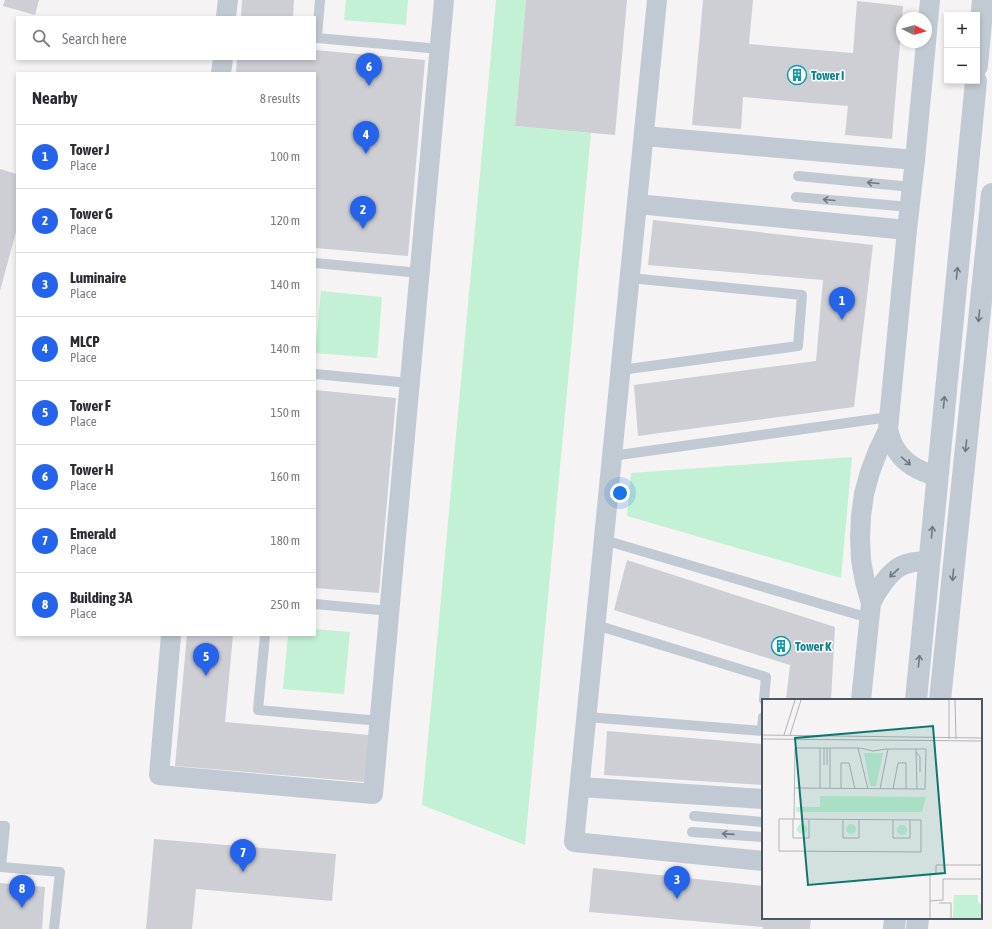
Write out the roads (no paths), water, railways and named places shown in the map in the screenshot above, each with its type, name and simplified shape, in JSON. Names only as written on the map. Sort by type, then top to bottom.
[{"type":"street","points":[[226,16],[228,0]]},
{"type":"street","points":[[171,636],[159,775],[373,794],[444,0]]},
{"type":"street","points":[[657,0],[574,842],[762,861]]},
{"type":"street","points":[[870,611],[861,560],[861,516],[864,494],[870,472],[888,424],[930,0]]},
{"type":"street","points":[[979,48],[983,0]]},
{"type":"street","points":[[222,72],[223,60]]},
{"type":"street","points":[[916,699],[976,84]]},
{"type":"street","points":[[644,136],[915,160]]},
{"type":"street","points":[[940,699],[992,194]]},
{"type":"street","points":[[637,204],[907,230]]},
{"type":"street","points":[[888,424],[896,451],[902,458],[919,470],[937,476]]},
{"type":"street","points":[[861,699],[870,611],[877,591],[900,567],[913,563],[929,561]]},
{"type":"street","points":[[580,787],[762,799]]},
{"type":"street","points":[[894,929],[895,919]]},
{"type":"street","points":[[917,929],[918,919]]},
{"type":"lane","points":[[320,0],[317,38],[440,49]]},
{"type":"lane","points":[[798,176],[912,187]]},
{"type":"lane","points":[[796,197],[910,207]]},
{"type":"lane","points":[[316,264],[420,273]]},
{"type":"lane","points":[[621,370],[798,346],[802,295],[630,278]]},
{"type":"lane","points":[[316,374],[410,383]]},
{"type":"lane","points":[[612,456],[888,424]]},
{"type":"lane","points":[[604,540],[870,611]]},
{"type":"lane","points":[[316,604],[390,611]]},
{"type":"lane","points":[[596,624],[766,677],[764,699]]},
{"type":"lane","points":[[265,636],[258,710],[380,721]]},
{"type":"lane","points":[[587,717],[762,731]]},
{"type":"lane","points":[[694,816],[762,822]]},
{"type":"lane","points":[[0,826],[5,826],[1,867],[60,872],[54,929]]},
{"type":"lane","points":[[692,832],[762,837]]},
{"type":"place","name":"Tower I","points":[[797,75]]},
{"type":"place","name":"Tower H","points":[[369,86]]},
{"type":"place","name":"MLCP","points":[[366,154]]},
{"type":"place","name":"Tower G","points":[[363,229]]},
{"type":"place","name":"Tower J","points":[[842,320]]},
{"type":"place","name":"Tower K","points":[[781,646]]},
{"type":"place","name":"Tower F","points":[[206,676]]},
{"type":"place","name":"Emerald","points":[[243,872]]},
{"type":"place","name":"Luminaire","points":[[677,899]]},
{"type":"place","name":"Building 3A","points":[[22,908]]}]
